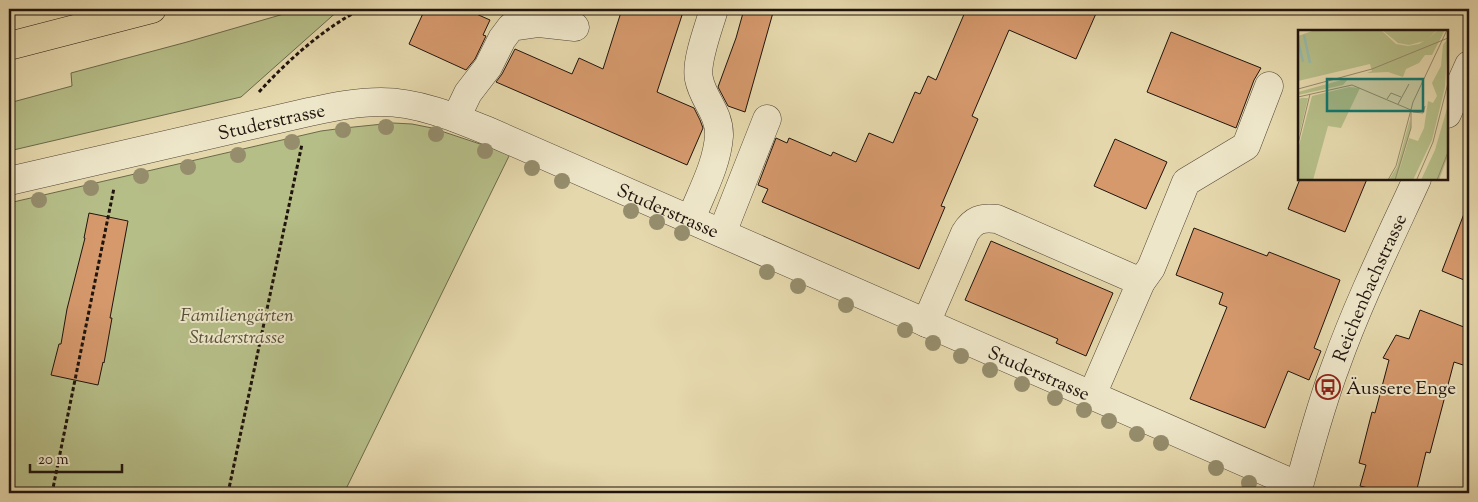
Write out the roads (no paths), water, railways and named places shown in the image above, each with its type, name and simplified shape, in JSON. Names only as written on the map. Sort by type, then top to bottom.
[{"type":"highway","points":[[9,46],[152,9]]},
{"type":"street","points":[[691,220],[716,154],[719,135],[717,118],[698,78],[699,62],[714,9]]},
{"type":"street","points":[[456,118],[468,93],[488,67],[502,39],[511,27],[539,23],[575,27]]},
{"type":"street","points":[[1448,112],[1469,65]]},
{"type":"street","points":[[1092,396],[1141,282],[1151,268],[1186,182],[1246,146],[1269,86]]},
{"type":"street","name":"Studerstrasse","points":[[9,182],[107,158],[355,103],[383,102],[421,106],[488,131],[722,233],[1092,396],[1298,490]]},
{"type":"street","points":[[722,233],[767,119]]},
{"type":"street","name":"Reichenbachstrasse","points":[[1298,490],[1313,434],[1336,364],[1417,180]]},
{"type":"street","points":[[926,323],[969,226],[988,218],[997,220],[1141,282]]},
{"type":"place","name":"Äussere Enge","points":[[1328,387]]},
{"type":"park label","name":"Familiengärten Studerstrasse","points":[[237,325]]}]
